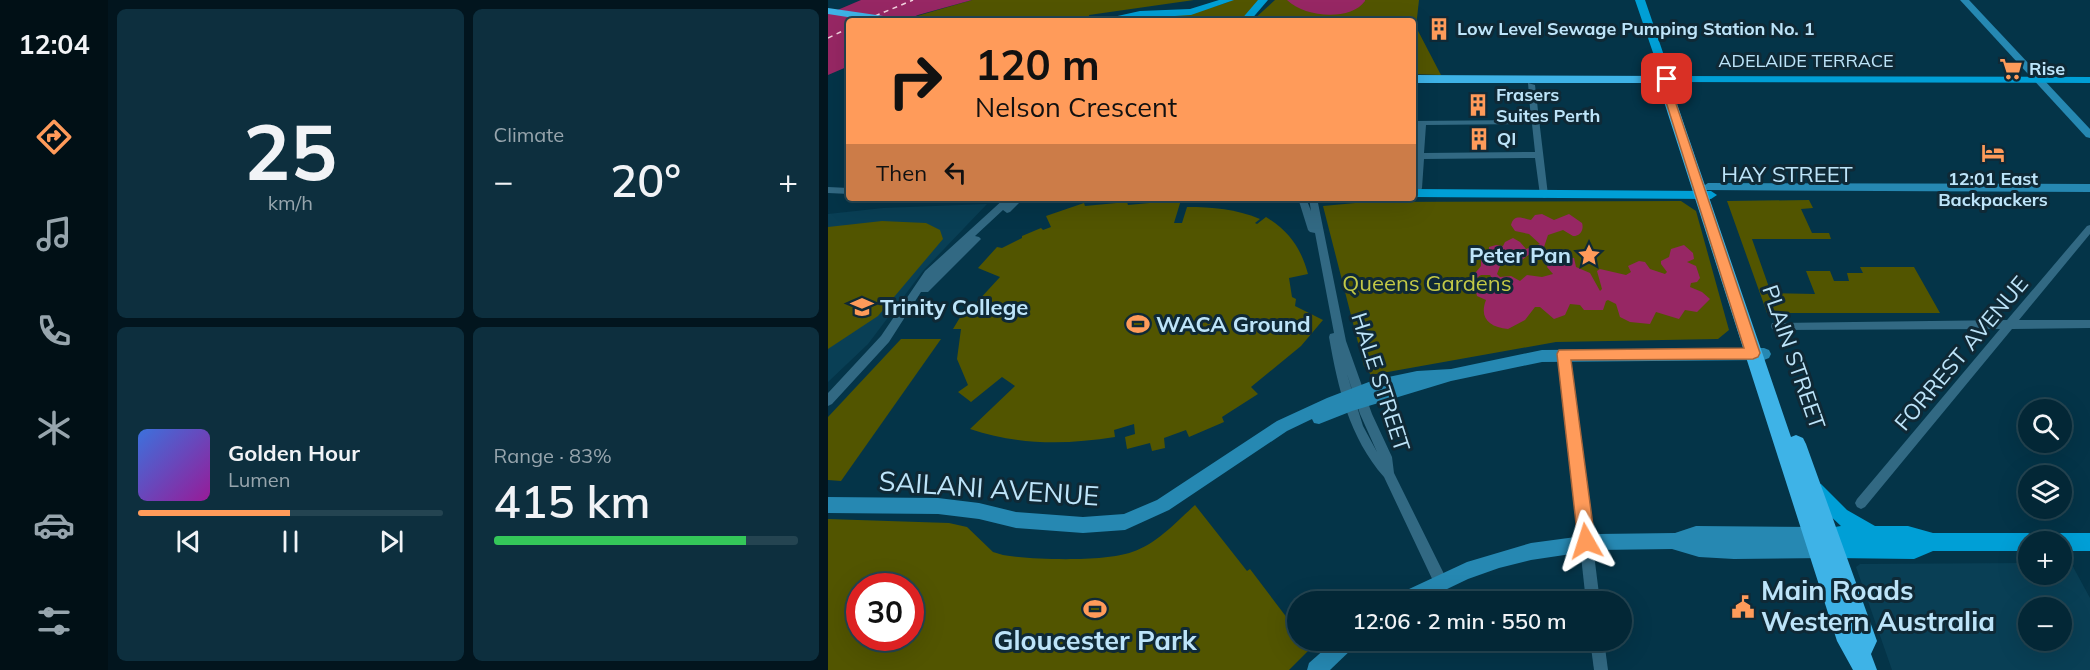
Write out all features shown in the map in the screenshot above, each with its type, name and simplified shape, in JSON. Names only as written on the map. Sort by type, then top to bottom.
[{"type":"highway","points":[[828,11],[876,18]]},
{"type":"highway","points":[[828,18],[846,21]]},
{"type":"highway","name":"ADELAIDE TERRACE","points":[[1416,79],[1669,84]]},
{"type":"highway","name":"ADELAIDE TERRACE","points":[[1416,85],[1669,84]]},
{"type":"highway","name":"PLAIN STREET","points":[[1669,84],[1823,542]]},
{"type":"highway","name":"PLAIN STREET","points":[[1758,353],[1811,486],[1849,641],[1862,662]]},
{"type":"main road","points":[[1117,18],[1140,14],[1191,12],[1229,0]]},
{"type":"main road","points":[[1247,18],[1263,0]]},
{"type":"main road","name":"PLAIN STREET","points":[[1640,0],[1669,84]]},
{"type":"main road","name":"ADELAIDE TERRACE","points":[[1669,84],[2090,80]]},
{"type":"main road","name":"ADELAIDE TERRACE","points":[[2041,82],[2090,85]]},
{"type":"main road","name":"HAY STREET","points":[[1416,190],[1704,191]]},
{"type":"main road","points":[[1811,486],[1841,516],[1871,534]]},
{"type":"main road","points":[[1823,542],[1871,534],[1908,535],[1933,542],[2018,542]]},
{"type":"main road","points":[[1823,542],[1914,549],[1933,542]]},
{"type":"main road","points":[[2072,542],[2090,542]]},
{"type":"street","points":[[1964,0],[2090,135]]},
{"type":"street","points":[[1531,85],[1544,191]]},
{"type":"street","points":[[1416,173],[1417,123],[1535,122]]},
{"type":"street","points":[[1417,156],[1539,155]]},
{"type":"street","name":"HAY STREET","points":[[1704,191],[2090,188]]},
{"type":"street","points":[[828,190],[846,191]]},
{"type":"street","name":"HAY STREET","points":[[1704,191],[2090,194]]},
{"type":"street","points":[[828,198],[846,197]]},
{"type":"street","points":[[828,401],[875,352],[936,266],[1007,201]]},
{"type":"street","points":[[911,302],[1017,201]]},
{"type":"street","name":"HALE STREET","points":[[1303,201],[1312,228],[1354,399],[1376,462],[1388,473],[1440,580]]},
{"type":"street","name":"HALE STREET","points":[[1314,201],[1354,399]]},
{"type":"street","name":"FORREST AVENUE","points":[[1861,503],[2090,228]]},
{"type":"street","points":[[1776,326],[2090,324]]},
{"type":"street","name":"SAILANI AVENUE","points":[[828,505],[938,506],[979,511],[1016,520],[1083,525],[1125,522],[1152,511],[1176,497],[1260,441],[1354,399],[1542,356],[1758,353]]},
{"type":"street","points":[[1564,354],[1592,591]]},
{"type":"street","points":[[1420,591],[1440,580],[1521,553],[1586,541],[1676,541],[1700,549],[1823,542]]},
{"type":"street","points":[[1316,670],[1337,651]]},
{"type":"street","points":[[1598,651],[1600,670]]},
{"type":"shaded area","points":[[861,0],[972,0],[911,18],[846,18],[846,67],[828,75],[828,14]]},
{"type":"shaded area","points":[[1287,0],[1365,1],[1349,12],[1328,15],[1305,11]]},
{"type":"shaded area","name":"Trinity College","points":[[987,204],[923,271],[868,344],[828,382],[828,214],[883,208]]},
{"type":"shaded area","points":[[1542,214],[1554,220],[1569,214],[1582,223],[1583,228],[1576,236],[1563,230],[1548,235],[1544,247],[1554,258],[1574,258],[1576,267],[1590,273],[1600,291],[1602,289],[1597,271],[1600,269],[1626,275],[1631,272],[1628,266],[1639,261],[1645,262],[1650,269],[1665,274],[1667,272],[1661,261],[1669,257],[1671,249],[1684,245],[1693,253],[1694,259],[1687,262],[1696,266],[1700,278],[1697,282],[1691,283],[1690,287],[1702,292],[1710,299],[1697,312],[1685,310],[1679,319],[1656,312],[1650,324],[1630,322],[1620,317],[1616,304],[1608,300],[1603,310],[1584,310],[1580,305],[1570,304],[1565,315],[1554,319],[1540,307],[1535,307],[1525,320],[1508,329],[1491,324],[1485,317],[1486,300],[1477,296],[1476,292],[1485,282],[1493,280],[1490,275],[1481,275],[1461,289],[1452,290],[1448,285],[1468,279],[1481,266],[1481,259],[1487,257],[1500,266],[1497,274],[1500,277],[1511,276],[1520,281],[1527,275],[1542,277],[1553,274],[1547,267],[1549,262],[1545,258],[1530,254],[1519,262],[1512,263],[1500,253],[1489,250],[1489,247],[1496,245],[1503,246],[1505,242],[1513,238],[1526,249],[1540,244],[1529,234],[1515,231],[1511,225],[1514,219],[1531,220],[1535,215]]},
{"type":"shaded area","points":[[2018,563],[2018,585],[2072,585],[2072,565],[2090,598],[2090,670],[1892,670],[1856,567],[1860,564]]},
{"type":"green space","points":[[972,0],[1194,0],[1089,15],[1090,18],[910,18]]},
{"type":"green space","points":[[1233,0],[1260,0],[1244,18],[1132,18],[1187,12]]},
{"type":"green space","points":[[1275,0],[1419,0],[1416,27],[1416,18],[1255,18]]},
{"type":"green space","points":[[1416,27],[1441,75],[1416,74]]},
{"type":"green space","points":[[1809,200],[1813,208],[1801,209],[1812,233],[1829,233],[1831,239],[1752,239],[1771,293],[1815,294],[1806,271],[1830,271],[1834,281],[1849,281],[1847,273],[1863,273],[1860,267],[1914,267],[1940,313],[1767,313],[1727,201]]},
{"type":"green space","name":"WACA Ground","points":[[1181,201],[1174,223],[1182,223],[1187,207],[1215,208],[1242,213],[1260,219],[1255,223],[1257,224],[1266,217],[1288,234],[1298,248],[1308,274],[1289,278],[1292,297],[1296,299],[1295,306],[1323,320],[1301,346],[1251,387],[1258,394],[1222,417],[1224,422],[1189,437],[1186,430],[1164,438],[1165,448],[1152,451],[1150,443],[1127,449],[1125,437],[1135,434],[1134,424],[1114,430],[1115,437],[1060,442],[1024,441],[970,429],[1015,386],[1002,377],[971,402],[958,392],[968,385],[957,359],[961,329],[953,329],[962,314],[970,313],[1000,277],[978,268],[997,247],[1002,248],[1022,236],[1041,228],[1043,230],[1051,227],[1046,216],[1084,203],[1085,206],[1127,202],[1128,205]]},
{"type":"green space","name":"Queens Gardens","points":[[1681,201],[1696,211],[1729,330],[1718,339],[1556,342],[1371,375],[1364,366],[1323,206],[1366,202]]},
{"type":"green space","name":"Trinity College","points":[[882,221],[926,223],[940,230],[943,239],[878,316],[828,349],[828,227]]},
{"type":"green space","points":[[901,339],[941,339],[841,481],[828,480],[828,417]]},
{"type":"green space","name":"Gloucester Park","points":[[1195,505],[1247,571],[1250,569],[1287,618],[1287,651],[1308,651],[1289,670],[828,670],[828,519],[949,523],[967,527],[993,552],[1016,557],[1049,559],[1105,557],[1132,552],[1150,544]]},
{"type":"ferry route","points":[[875,16],[913,0]]},
{"type":"ferry route","points":[[828,38],[846,29]]},
{"type":"place","name":"Low Level Sewage Pumping Station No. 1","points":[[1439,29]]},
{"type":"place","name":"Rise","points":[[2011,69]]},
{"type":"place","name":"Frasers Suites Perth","points":[[1478,105]]},
{"type":"place","name":"QI","points":[[1479,139]]},
{"type":"place","name":"12:01 East Backpackers","points":[[1993,153]]},
{"type":"place","name":"Peter Pan","points":[[1589,255]]},
{"type":"place","name":"Trinity College","points":[[862,307]]},
{"type":"place","name":"WACA Ground","points":[[1138,324]]},
{"type":"place","name":"Main Roads Western Australia","points":[[1743,607]]},
{"type":"place","name":"Gloucester Park","points":[[1095,609]]},
{"type":"route","points":[[1586,541],[1564,354],[1753,353],[1665,86],[1667,79]]}]
